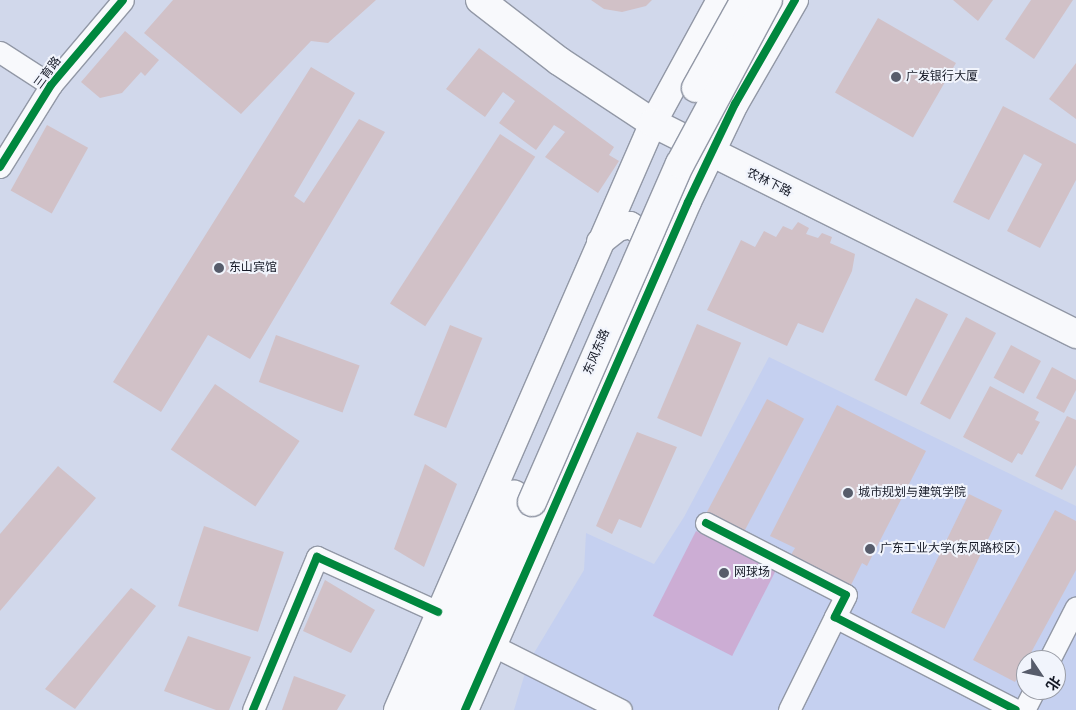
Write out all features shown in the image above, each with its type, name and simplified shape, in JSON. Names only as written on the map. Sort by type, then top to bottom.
[{"type":"main road","name":"农林下路","points":[[480,0],[559,61],[656,116],[1076,334]]},
{"type":"main road","name":"农林下路","points":[[504,0],[656,116]]},
{"type":"main road","name":"东风东路","points":[[441,710],[523,498],[656,170],[745,0]]},
{"type":"main road","name":"东风东路","points":[[420,710],[523,498],[680,164],[768,0]]},
{"type":"main road","name":"农林下路","points":[[714,147],[1076,318]]},
{"type":"street","name":"三育路","points":[[0,167],[51,85],[123,0]]},
{"type":"street","points":[[397,710],[438,612],[656,116],[720,0]]},
{"type":"street","points":[[465,710],[660,265],[714,147],[795,0]]},
{"type":"street","points":[[0,52],[51,85]]},
{"type":"street","points":[[600,242],[624,226],[638,227],[655,243],[660,265]]},
{"type":"street","points":[[706,523],[846,596],[789,710]]},
{"type":"street","points":[[254,710],[317,557],[438,612]]},
{"type":"street","points":[[1055,650],[1076,607]]},
{"type":"street","points":[[835,617],[1016,710]]},
{"type":"street","points":[[494,646],[621,710]]},
{"type":"shaded area","name":"广东工业大学(东风路校区)","points":[[769,357],[1076,506],[1076,710],[514,710],[528,663],[584,570],[586,533],[654,564],[684,517]]},
{"type":"shaded area","points":[[696,531],[775,571],[732,656],[653,616]]},
{"type":"building","points":[[173,0],[376,0],[328,43],[311,41],[241,114],[144,33]]},
{"type":"building","points":[[591,0],[652,0],[646,6],[622,12],[604,9]]},
{"type":"building","points":[[953,0],[993,0],[978,21]]},
{"type":"building","points":[[1031,0],[1073,0],[1034,59],[1005,39]]},
{"type":"building","name":"广发银行大厦","points":[[878,18],[956,63],[913,137],[835,92]]},
{"type":"building","points":[[125,31],[159,60],[145,76],[141,72],[122,93],[100,98],[81,82]]},
{"type":"building","points":[[479,48],[614,147],[609,155],[619,161],[598,193],[545,157],[565,132],[554,125],[536,150],[499,123],[515,101],[503,92],[485,117],[446,89]]},
{"type":"building","points":[[1076,63],[1076,119],[1049,99]]},
{"type":"building","points":[[311,67],[355,93],[294,196],[304,203],[359,119],[385,132],[250,359],[208,335],[161,412],[113,382]]},
{"type":"building","points":[[1003,106],[1076,144],[1076,180],[1040,248],[1007,231],[1042,164],[1024,154],[989,220],[953,202]]},
{"type":"building","points":[[47,125],[88,148],[52,213],[11,191]]},
{"type":"building","points":[[500,134],[535,157],[425,326],[390,303]]},
{"type":"building","points":[[798,222],[809,228],[806,234],[818,238],[822,233],[832,237],[830,243],[855,254],[852,271],[823,333],[798,323],[787,346],[707,310],[741,240],[755,247],[764,231],[776,237],[783,226],[792,230]]},
{"type":"building","points":[[916,298],[948,314],[906,396],[874,380]]},
{"type":"building","points":[[966,317],[996,333],[950,419],[920,404]]},
{"type":"building","points":[[697,324],[741,343],[701,437],[657,418]]},
{"type":"building","points":[[450,325],[482,338],[446,428],[414,415]]},
{"type":"building","points":[[276,335],[360,365],[343,412],[259,382]]},
{"type":"building","points":[[1011,345],[1041,361],[1024,394],[994,378]]},
{"type":"building","points":[[1052,367],[1076,380],[1076,390],[1064,413],[1036,398]]},
{"type":"building","points":[[215,384],[300,441],[255,507],[171,449]]},
{"type":"building","points":[[990,386],[1039,412],[1035,420],[1040,422],[1022,455],[1018,453],[1012,463],[963,437]]},
{"type":"building","points":[[767,399],[804,419],[741,538],[704,518]]},
{"type":"building","name":"城市规划与建筑学院","points":[[837,405],[926,451],[867,566],[862,563],[849,589],[789,558],[795,548],[770,536]]},
{"type":"building","points":[[1067,416],[1076,420],[1076,465],[1062,490],[1035,476]]},
{"type":"building","points":[[637,432],[677,447],[641,528],[619,519],[612,534],[596,526]]},
{"type":"building","points":[[425,464],[457,484],[424,567],[394,549]]},
{"type":"building","points":[[58,466],[96,498],[0,611],[0,534]]},
{"type":"building","points":[[969,494],[1002,510],[944,629],[911,613]]},
{"type":"building","points":[[1055,510],[1076,521],[1076,570],[1032,650],[1016,650],[1015,682],[973,660]]},
{"type":"building","points":[[204,526],[284,552],[258,632],[178,606]]},
{"type":"building","points":[[325,580],[375,610],[351,653],[303,631]]},
{"type":"building","points":[[131,588],[156,606],[75,709],[45,689]]},
{"type":"building","points":[[188,636],[251,657],[229,710],[216,710],[164,691]]},
{"type":"building","points":[[294,676],[346,695],[337,710],[282,710]]},
{"type":"cycle path","points":[[0,167],[51,85],[123,0]]},
{"type":"cycle path","points":[[465,710],[688,202],[735,104],[795,0]]},
{"type":"cycle path","points":[[706,523],[846,595],[835,617],[1016,710]]},
{"type":"cycle path","points":[[253,710],[317,557],[438,612]]},
{"type":"place","name":"广发银行大厦","points":[[896,77]]},
{"type":"place","name":"东山宾馆","points":[[219,268]]},
{"type":"place","name":"城市规划与建筑学院","points":[[848,493]]},
{"type":"place","name":"广东工业大学(东风路校区)","points":[[870,549]]},
{"type":"place","name":"网球场","points":[[724,573]]}]
